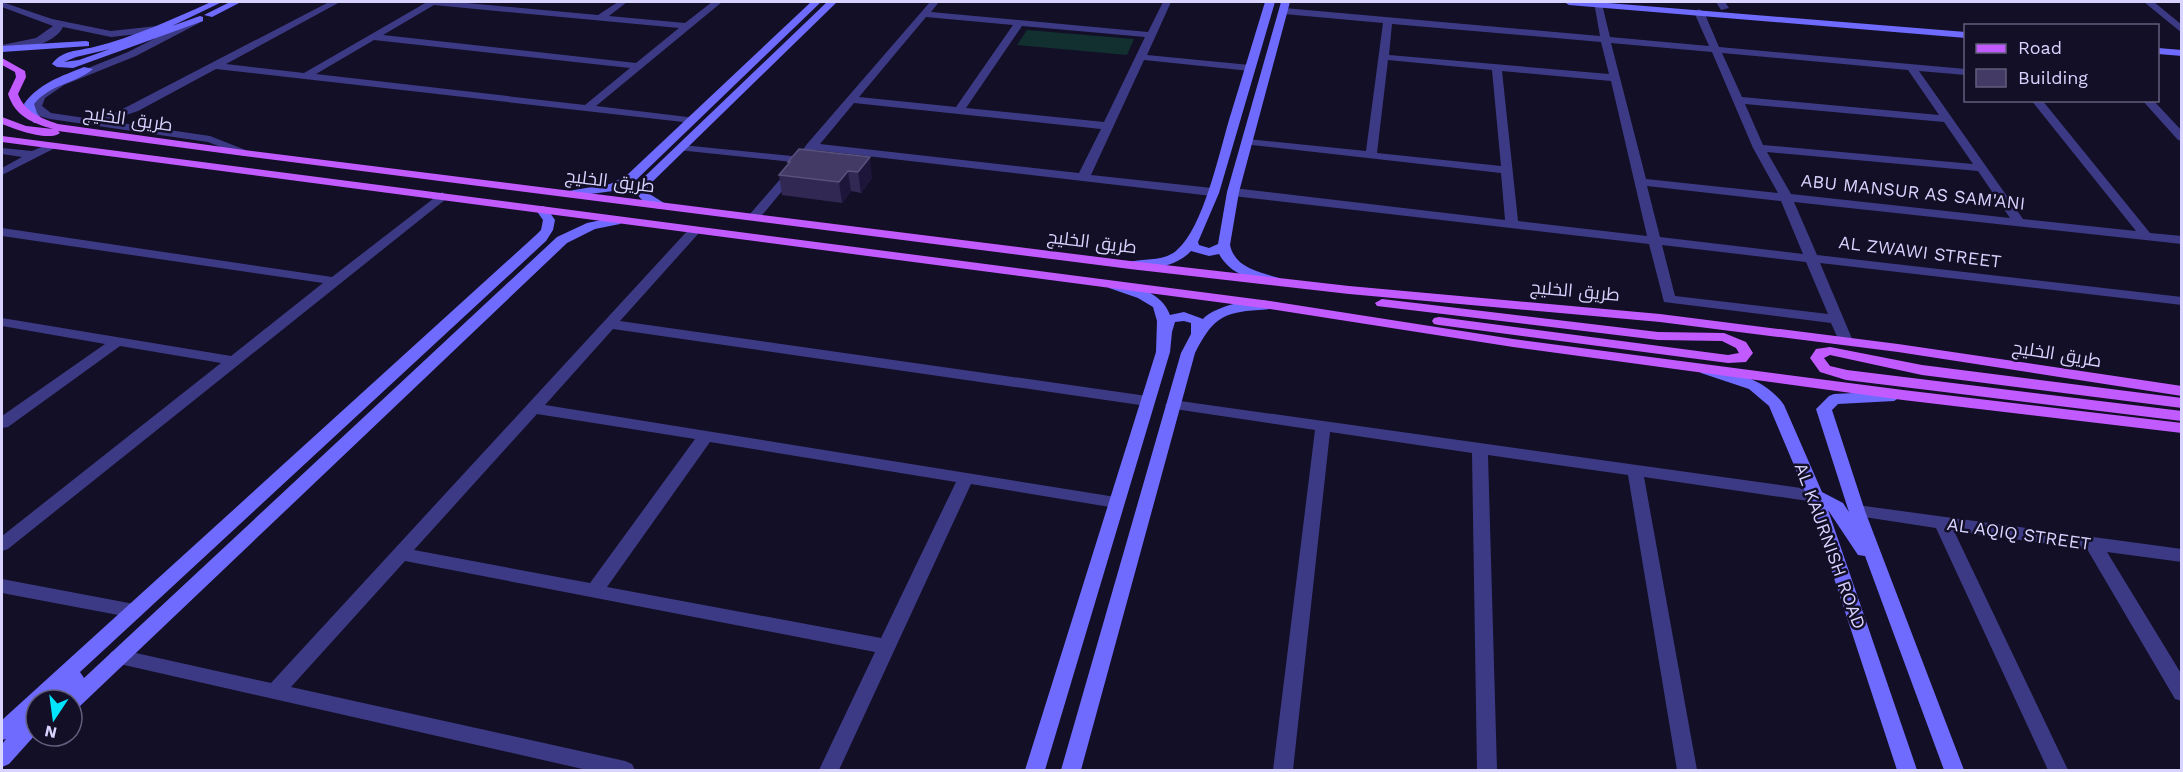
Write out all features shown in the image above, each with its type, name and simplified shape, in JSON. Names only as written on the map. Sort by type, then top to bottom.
[{"type":"main road","name":"طريق الخليج","points":[[2,61],[20,71],[21,76],[13,94],[17,108],[38,121],[56,127],[135,134],[244,153],[1130,266],[1376,293],[1603,312],[1846,341],[2181,391]]},
{"type":"main road","points":[[2,120],[11,125],[40,132],[93,138],[135,134]]},
{"type":"main road","points":[[2,134],[51,146]]},
{"type":"main road","name":"طريق الخليج","points":[[2,139],[1270,305],[1502,342],[1903,395],[2181,428]]},
{"type":"main road","points":[[1172,270],[1243,285],[1379,303],[1658,336],[1724,338],[1737,342],[1746,353],[1741,358],[1728,360],[1299,302],[1213,298]]},
{"type":"main road","points":[[2181,403],[1922,370],[1830,351],[1821,352],[1817,358],[1825,369],[1846,375],[2181,416]]},
{"type":"street","points":[[200,19],[82,62],[69,66],[57,64],[68,56],[157,29],[217,2]]},
{"type":"street","points":[[38,121],[32,114],[29,104],[33,96],[52,85],[236,2]]},
{"type":"street","points":[[135,134],[120,122],[134,109],[335,2]]},
{"type":"street","points":[[306,76],[433,2],[687,26]]},
{"type":"street","points":[[514,10],[527,2]]},
{"type":"street","points":[[600,18],[623,2]]},
{"type":"street","points":[[586,108],[717,2]]},
{"type":"street","points":[[572,194],[602,190],[621,184],[816,2]]},
{"type":"street","points":[[660,206],[643,195],[641,190],[647,180],[832,2]]},
{"type":"street","points":[[754,217],[850,99],[934,2]]},
{"type":"street","points":[[1083,178],[1167,2]]},
{"type":"street","points":[[1130,266],[1170,259],[1182,253],[1191,241],[1212,192],[1270,2]]},
{"type":"street","points":[[1569,2],[1964,34]]},
{"type":"street","points":[[1640,2],[1723,5],[1964,28]]},
{"type":"street","points":[[2149,2],[2181,30]]},
{"type":"street","points":[[2,4],[58,25],[58,28],[51,34],[35,41],[2,49]]},
{"type":"street","points":[[1597,4],[1669,299],[1835,319]]},
{"type":"street","points":[[1280,282],[1245,272],[1231,263],[1225,253],[1224,245],[1233,192],[1282,5],[1388,21],[1964,72]]},
{"type":"street","points":[[1699,12],[1759,148],[1786,197],[1846,341]]},
{"type":"street","points":[[923,14],[1151,35]]},
{"type":"street","points":[[135,134],[43,114],[37,106],[40,98],[60,83],[132,54],[200,19]]},
{"type":"street","points":[[50,21],[111,34],[157,29]]},
{"type":"street","points":[[1371,156],[1388,21]]},
{"type":"street","points":[[959,110],[1019,23]]},
{"type":"street","points":[[2,49],[92,43],[145,33]]},
{"type":"street","points":[[372,37],[637,66]]},
{"type":"street","points":[[2159,44],[2181,46]]},
{"type":"street","points":[[2159,51],[2181,53]]},
{"type":"street","points":[[1141,57],[1250,68]]},
{"type":"street","points":[[1383,57],[1614,78]]},
{"type":"street","points":[[214,66],[692,120]]},
{"type":"street","points":[[1497,67],[1512,225]]},
{"type":"street","points":[[1912,68],[2018,221]]},
{"type":"street","points":[[850,99],[1107,126]]},
{"type":"street","points":[[1738,100],[1948,119]]},
{"type":"street","points":[[2038,102],[2146,236]]},
{"type":"street","points":[[2149,102],[2181,138]]},
{"type":"street","points":[[80,121],[110,118],[134,109]]},
{"type":"street","points":[[1247,142],[1508,170]]},
{"type":"street","points":[[2,172],[51,146]]},
{"type":"street","points":[[811,146],[1212,192]]},
{"type":"street","points":[[682,148],[802,160]]},
{"type":"street","points":[[1759,148],[1981,168]]},
{"type":"street","points":[[2,151],[34,155]]},
{"type":"street","points":[[657,152],[660,158],[670,160]]},
{"type":"street","name":"ABU MANSUR AS SAM'ANI","points":[[1640,182],[2181,240]]},
{"type":"street","name":"AL ZWAWI STREET","points":[[1233,192],[2181,301]]},
{"type":"street","points":[[2,545],[442,196]]},
{"type":"street","points":[[49,688],[541,238],[547,230],[549,220],[542,210]]},
{"type":"street","points":[[84,690],[562,240],[582,230],[616,221]]},
{"type":"street","points":[[275,692],[694,231]]},
{"type":"street","points":[[2,232],[334,282]]},
{"type":"street","points":[[1191,241],[1193,247],[1206,251],[1217,251],[1224,245]]},
{"type":"street","points":[[1114,285],[1155,301],[1165,312],[1166,330]]},
{"type":"street","points":[[1074,770],[1188,353],[1208,319],[1220,311],[1270,305]]},
{"type":"street","points":[[1035,771],[1163,352],[1168,320],[1186,317],[1199,323],[1198,334]]},
{"type":"street","points":[[4,324],[234,361]]},
{"type":"street","points":[[609,324],[1148,401]]},
{"type":"street","points":[[2,423],[117,341]]},
{"type":"street","name":"AL KAURNISH ROAD","points":[[1701,368],[1749,384],[1772,398],[1815,496],[1907,771]]},
{"type":"street","name":"AL KAURNISH ROAD","points":[[1903,395],[1841,397],[1829,402],[1824,409],[1857,511],[1954,771]]},
{"type":"street","points":[[1173,405],[1815,496],[1837,507],[1890,597]]},
{"type":"street","points":[[533,408],[1116,502]]},
{"type":"street","points":[[1283,771],[1323,426]]},
{"type":"street","points":[[594,591],[707,435]]},
{"type":"street","points":[[1480,448],[1487,771]]},
{"type":"street","points":[[1635,471],[1687,771]]},
{"type":"street","points":[[830,771],[966,477]]},
{"type":"street","name":"AL AQIQ STREET","points":[[1857,511],[2181,556]]},
{"type":"street","points":[[1942,523],[2058,771]]},
{"type":"street","points":[[2093,544],[2181,693]]},
{"type":"street","points":[[401,554],[887,647]]},
{"type":"street","points":[[2,586],[134,611]]},
{"type":"street","points":[[65,688],[134,611]]},
{"type":"street","points":[[118,657],[625,771]]},
{"type":"street","points":[[2,732],[24,711]]},
{"type":"street","points":[[2,758],[24,733]]},
{"type":"street","points":[[2,767],[24,746]]},
{"type":"green space","points":[[1027,30],[1134,39],[1127,55],[1017,45]]},
{"type":"building","points":[[799,149],[870,157],[858,172],[848,171],[839,182],[779,175]]}]
